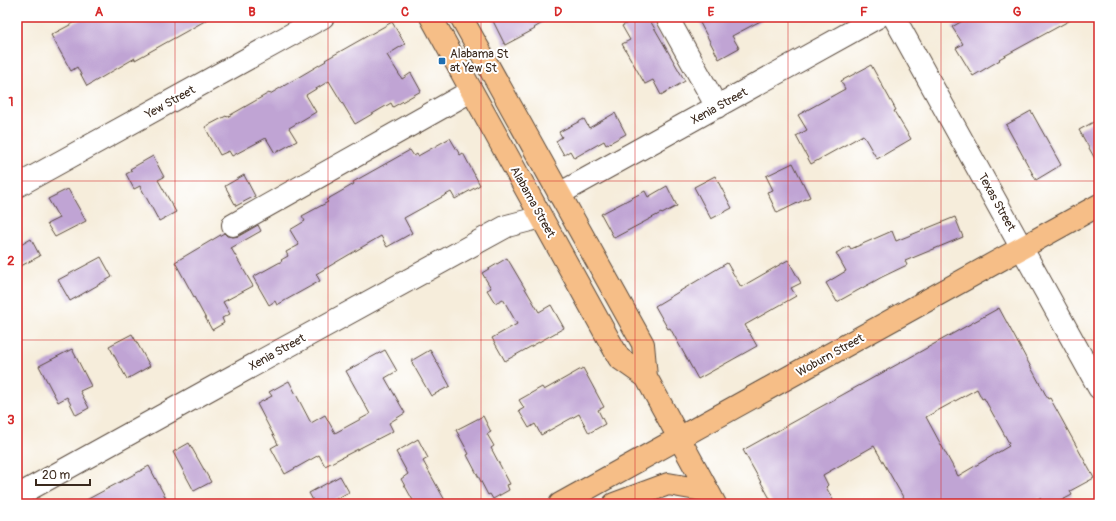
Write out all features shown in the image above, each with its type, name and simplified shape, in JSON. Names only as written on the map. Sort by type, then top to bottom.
[{"type":"main road","name":"Alabama Street","points":[[430,17],[619,358],[646,377]]},
{"type":"main road","name":"Alabama Street","points":[[461,17],[642,344],[646,377],[711,498]]},
{"type":"main road","name":"Woburn Street","points":[[560,504],[1099,205]]},
{"type":"main road","points":[[614,504],[668,484],[711,498]]},
{"type":"street","name":"Yew Street","points":[[17,186],[323,17]]},
{"type":"street","points":[[667,17],[717,107]]},
{"type":"street","name":"Xenia Street","points":[[559,194],[878,17]]},
{"type":"street","name":"Texas Street","points":[[894,17],[1022,248],[1096,373]]},
{"type":"street","points":[[233,225],[472,91]]},
{"type":"street","name":"Xenia Street","points":[[17,496],[507,226],[540,216]]},
{"type":"building","points":[[85,17],[212,17],[135,60],[135,58],[87,86],[77,67],[71,71],[51,35]]},
{"type":"building","points":[[491,17],[552,17],[534,28],[535,29],[505,45]]},
{"type":"building","points":[[638,17],[648,17],[685,81],[661,95],[653,80],[645,84],[622,44],[630,40],[622,26]]},
{"type":"building","points":[[697,17],[768,17],[732,36],[739,48],[719,59]]},
{"type":"building","points":[[969,17],[1076,17],[999,59],[1000,60],[973,76],[956,48],[963,44],[952,27]]},
{"type":"building","points":[[392,22],[405,44],[387,55],[402,79],[411,73],[421,91],[393,107],[391,103],[355,124],[329,81],[306,95],[316,112],[289,128],[297,141],[275,153],[266,138],[232,156],[229,151],[220,155],[205,127],[226,116],[227,117],[269,93],[270,94],[326,61],[325,60]]},
{"type":"building","points":[[871,65],[896,110],[894,111],[911,139],[877,159],[863,135],[811,164],[796,136],[807,130],[798,115],[845,89],[841,81]]},
{"type":"building","points":[[1031,111],[1061,165],[1036,180],[1006,125]]},
{"type":"building","points":[[615,113],[626,134],[606,145],[604,141],[574,158],[570,151],[564,155],[556,141],[562,137],[559,132],[584,119],[589,128]]},
{"type":"building","points":[[1099,119],[1099,166],[1079,130]]},
{"type":"building","points":[[450,138],[460,155],[463,153],[480,185],[455,199],[451,192],[404,218],[412,233],[387,247],[381,236],[316,274],[320,281],[277,305],[275,301],[269,305],[253,277],[282,261],[281,260],[288,256],[286,252],[299,245],[290,230],[305,221],[302,216],[328,202],[326,200],[354,184],[353,182],[410,150],[414,156],[417,154],[418,156]]},
{"type":"building","points":[[153,156],[164,177],[158,180],[176,212],[159,221],[140,186],[134,189],[126,174],[132,171],[130,169]]},
{"type":"building","points":[[793,163],[810,197],[777,213],[767,192],[773,190],[766,176]]},
{"type":"building","points":[[244,175],[255,196],[236,206],[225,186]]},
{"type":"building","points":[[715,176],[732,208],[711,219],[694,187]]},
{"type":"building","points":[[667,186],[677,206],[614,238],[601,214],[645,191],[648,197]]},
{"type":"building","points":[[68,189],[86,221],[55,237],[47,224],[59,218],[48,199]]},
{"type":"building","points":[[955,217],[963,237],[905,261],[907,265],[837,302],[826,283],[846,271],[836,253],[849,246],[851,249],[892,231],[896,241]]},
{"type":"building","points":[[258,225],[261,231],[231,248],[253,286],[223,302],[230,314],[222,318],[224,323],[212,330],[175,262],[224,233],[227,236],[239,236]]},
{"type":"building","points":[[31,239],[40,256],[17,268],[17,247]]},
{"type":"building","points":[[101,257],[112,277],[70,301],[58,280]]},
{"type":"building","points":[[507,258],[539,312],[551,305],[564,328],[505,361],[492,338],[517,324],[503,299],[495,303],[487,290],[491,288],[482,273]]},
{"type":"building","points":[[788,260],[801,283],[791,288],[796,296],[745,325],[757,346],[698,379],[670,328],[668,329],[655,306],[727,263],[741,287]]},
{"type":"building","points":[[999,308],[1048,399],[1050,398],[1094,478],[1070,491],[1072,495],[1055,504],[1043,504],[1040,498],[1029,504],[907,504],[874,446],[823,475],[828,485],[826,487],[835,504],[773,504],[743,450]],"holes":[[[977,389],[982,399],[984,398],[1009,443],[1007,444],[1009,446],[958,476],[926,417]]]},
{"type":"building","points":[[132,334],[150,366],[127,379],[109,346]]},
{"type":"building","points":[[72,349],[91,386],[80,391],[89,408],[76,415],[67,397],[58,402],[39,366]]},
{"type":"building","points":[[385,350],[397,371],[385,378],[405,413],[389,423],[393,431],[325,466],[319,455],[285,474],[271,448],[278,444],[257,404],[272,396],[269,392],[289,381],[311,423],[325,415],[335,433],[370,414],[346,371]]},
{"type":"building","points":[[430,350],[450,386],[431,396],[411,361]]},
{"type":"building","points":[[583,368],[604,407],[598,410],[605,424],[589,433],[579,414],[541,435],[535,424],[529,428],[519,411],[524,408],[519,400],[542,387],[544,390]]},
{"type":"building","points":[[483,416],[491,432],[487,434],[494,446],[491,448],[510,484],[507,485],[509,490],[493,499],[490,494],[488,495],[456,430]]},
{"type":"building","points":[[418,439],[428,458],[423,461],[447,504],[415,504],[401,479],[408,474],[396,452]]},
{"type":"building","points":[[189,443],[211,482],[194,491],[173,452]]},
{"type":"building","points":[[149,466],[169,504],[79,504],[131,476]]},
{"type":"building","points":[[340,476],[349,492],[327,504],[315,504],[309,493]]},
{"type":"place","name":"Alabama St at Yew St","points":[[442,61]]}]
